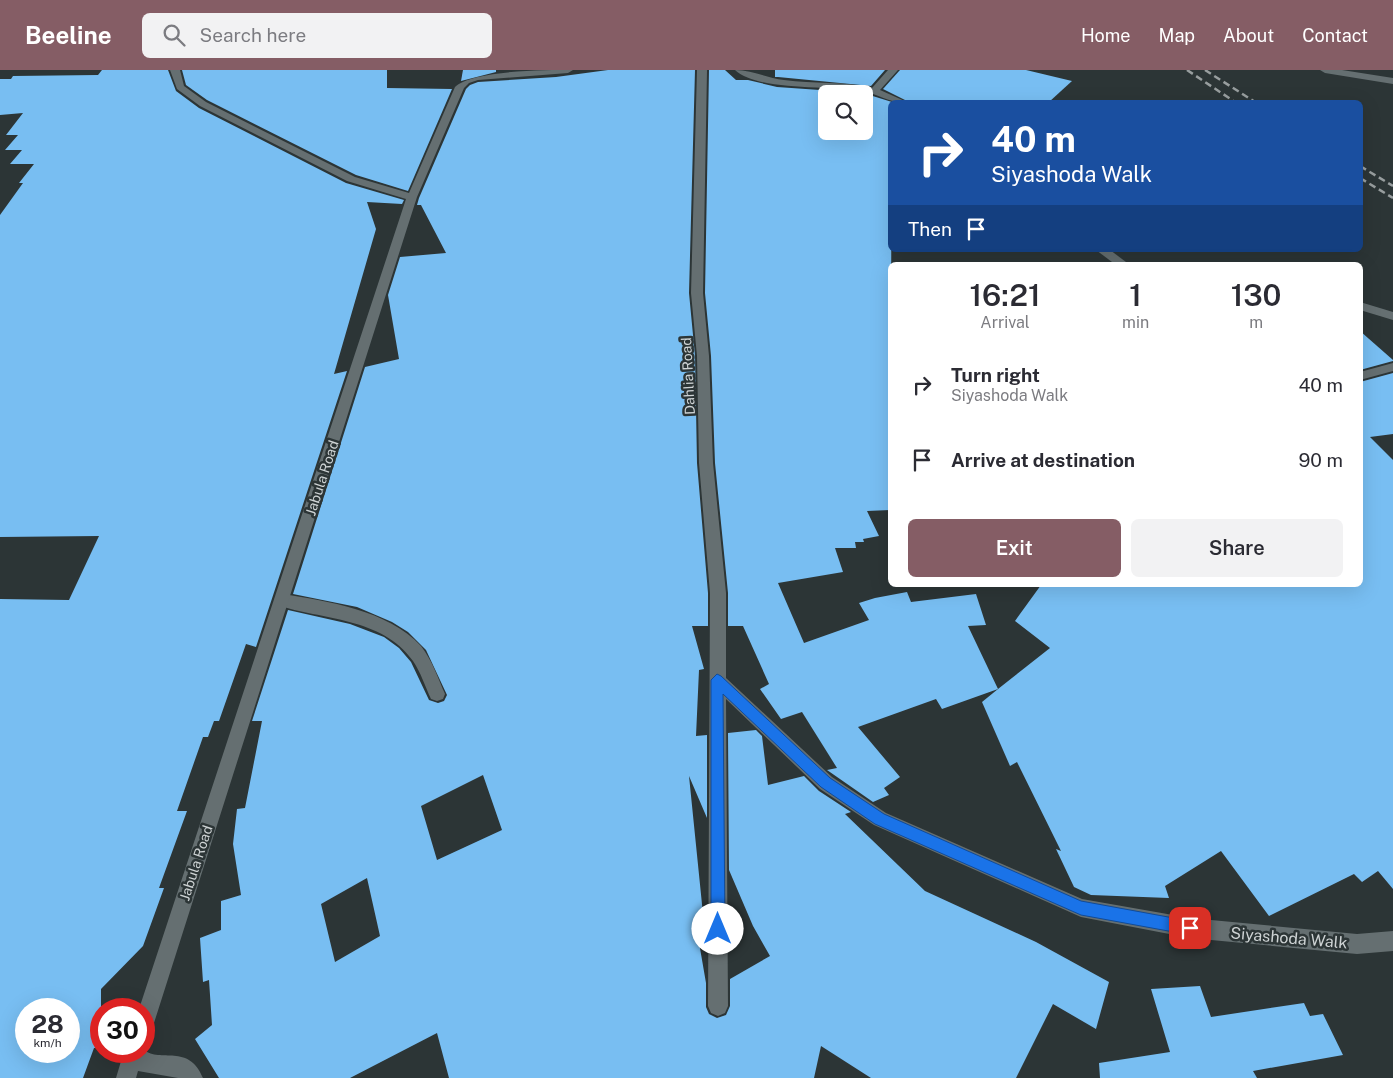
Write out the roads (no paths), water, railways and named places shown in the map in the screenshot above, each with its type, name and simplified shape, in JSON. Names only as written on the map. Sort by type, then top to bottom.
[{"type":"street","points":[[175,70],[175,81],[185,93],[203,104],[350,179],[412,197],[460,87],[466,81],[477,78],[568,70]]},
{"type":"street","name":"Dahlia Road","points":[[702,70],[697,293],[703,356],[706,463],[718,593],[718,1006]]},
{"type":"street","points":[[740,70],[755,78],[774,82],[864,88],[896,100]]},
{"type":"street","points":[[874,92],[893,70]]},
{"type":"street","points":[[1325,70],[1393,81]]},
{"type":"street","name":"Jabula Road","points":[[152,998],[412,197]]},
{"type":"street","points":[[1105,257],[1117,262]]},
{"type":"street","points":[[1363,307],[1393,316]]},
{"type":"street","points":[[1363,375],[1393,367]]},
{"type":"street","points":[[282,600],[328,608],[349,614],[400,639],[412,647],[422,661],[437,694]]},
{"type":"street","name":"Siyashoda Walk","points":[[717,680],[826,783],[880,819],[1081,908],[1190,928],[1280,938],[1357,944],[1393,941]]},
{"type":"street","points":[[131,1063],[182,1067],[194,1078]]},
{"type":"railway","points":[[1187,70],[1232,100]]},
{"type":"railway","points":[[1205,70],[1252,100]]},
{"type":"railway","points":[[1363,168],[1393,186]]},
{"type":"railway","points":[[1363,180],[1393,198]]}]
